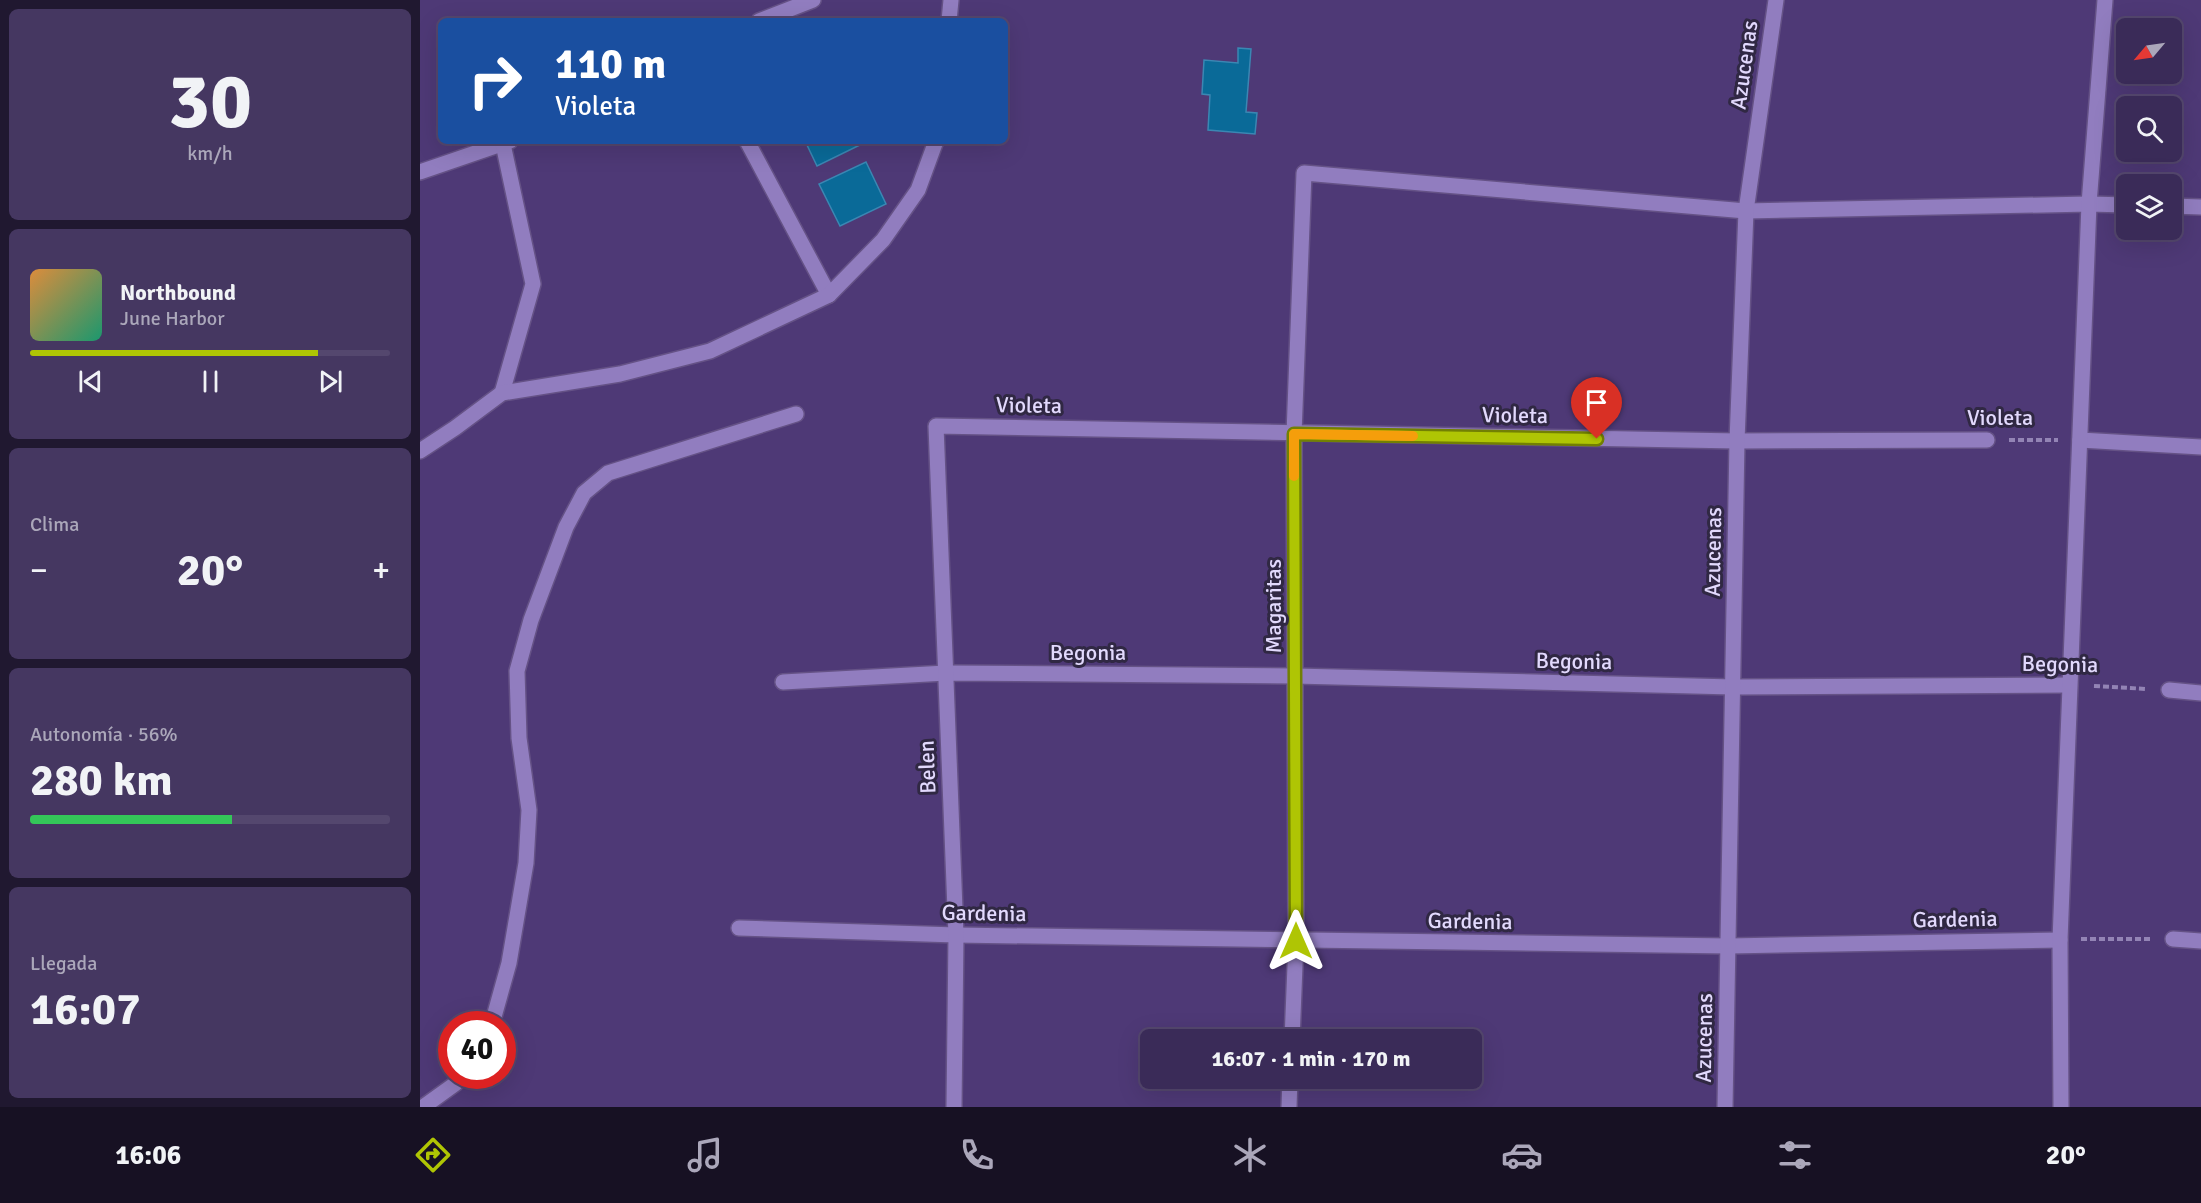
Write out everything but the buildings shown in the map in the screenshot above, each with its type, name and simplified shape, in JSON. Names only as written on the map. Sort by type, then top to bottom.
[{"type":"street","points":[[767,18],[813,0]]},
{"type":"street","points":[[949,18],[951,0]]},
{"type":"street","name":"Azucenas","points":[[1725,1107],[1737,441],[1746,211],[1776,0]]},
{"type":"street","points":[[2061,1107],[2060,940],[2069,685],[2089,204],[2105,0]]},
{"type":"street","points":[[420,172],[503,144]]},
{"type":"street","points":[[502,393],[533,285],[506,144]]},
{"type":"street","points":[[749,144],[829,295]]},
{"type":"street","points":[[420,452],[502,393],[620,374],[710,351],[829,295],[883,240],[918,190],[935,144]]},
{"type":"street","name":"Magaritas","points":[[1292,1029],[1296,941],[1294,434],[1304,173],[1746,211]]},
{"type":"street","points":[[1746,211],[2116,205]]},
{"type":"street","points":[[2182,206],[2201,207]]},
{"type":"street","points":[[496,1011],[509,963],[527,852],[529,810],[519,738],[517,671],[531,621],[566,527],[584,493],[608,473],[796,414]]},
{"type":"street","name":"Violeta","points":[[936,426],[1737,441],[1987,440]]},
{"type":"street","name":"Belen","points":[[936,426],[956,935],[954,1107]]},
{"type":"street","points":[[2080,440],[2201,447]]},
{"type":"street","name":"Begonia","points":[[783,682],[946,673],[1295,676],[1733,687],[2069,685]]},
{"type":"street","points":[[2169,690],[2201,693]]},
{"type":"street","name":"Gardenia","points":[[739,928],[956,935],[1729,946],[2060,940]]},
{"type":"street","points":[[2173,939],[2201,942]]},
{"type":"street","points":[[423,1107],[448,1089]]},
{"type":"street","points":[[1289,1107],[1290,1089]]},
{"type":"path","name":"Violeta","points":[[1987,440],[2080,440]]},
{"type":"path","name":"Begonia","points":[[2069,685],[2169,690]]},
{"type":"path","points":[[2060,940],[2173,939]]},
{"type":"slow traffic","points":[[1294,476],[1294,434],[1413,436]]},
{"type":"route","points":[[1296,941],[1294,434],[1597,439]]}]
